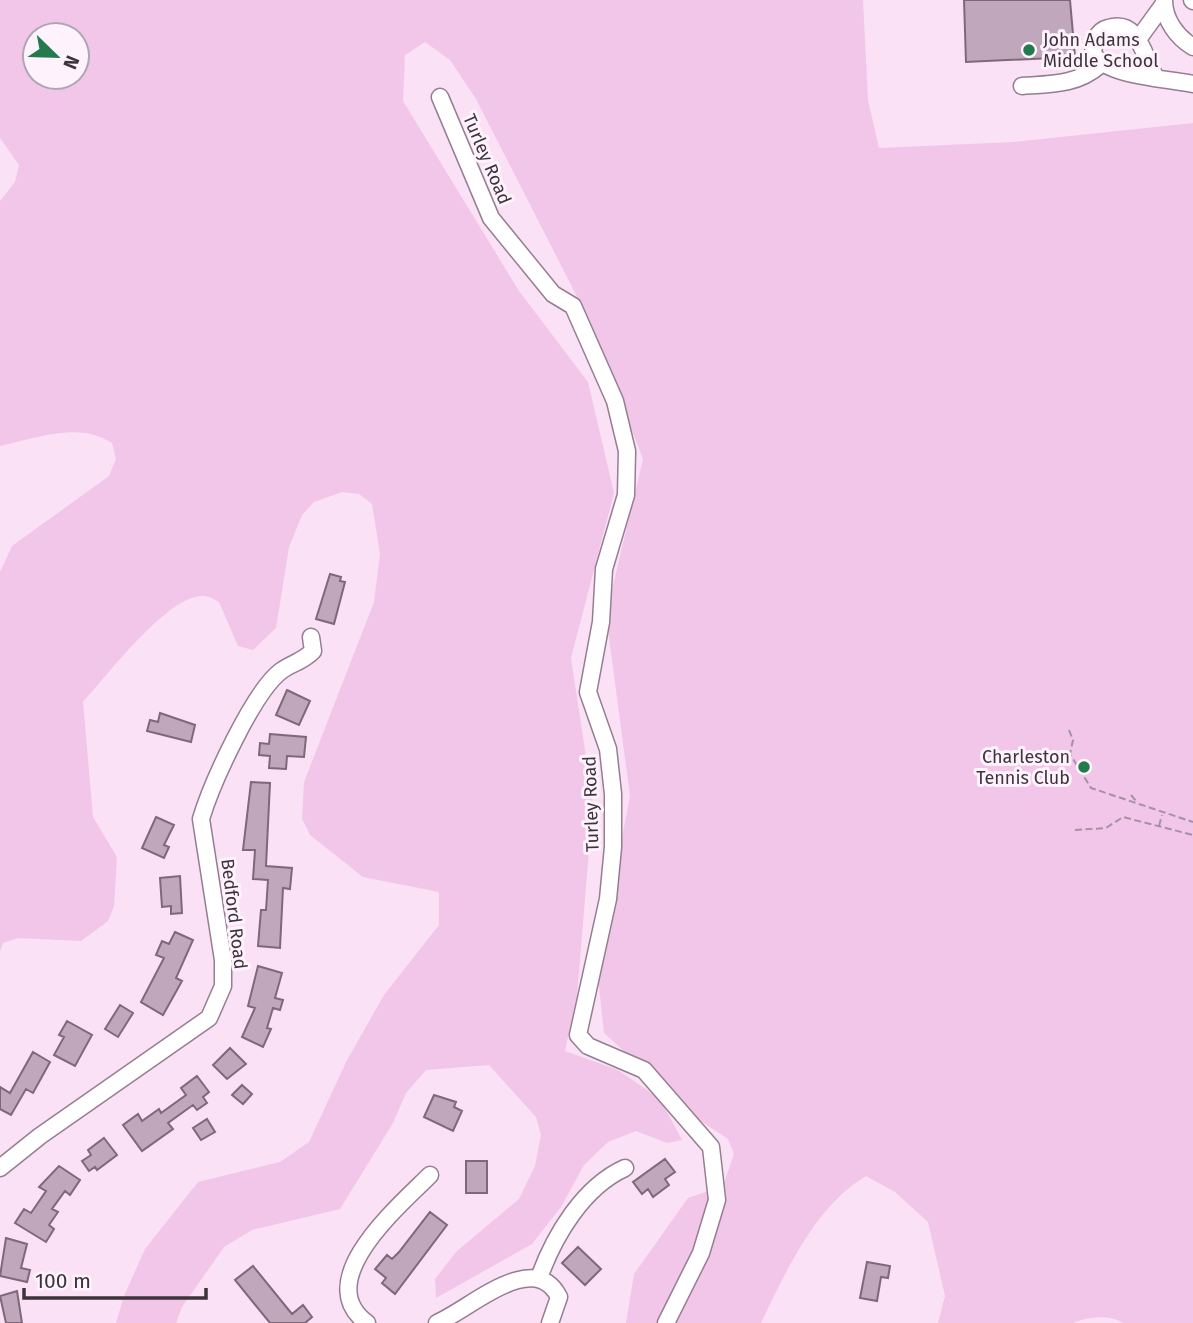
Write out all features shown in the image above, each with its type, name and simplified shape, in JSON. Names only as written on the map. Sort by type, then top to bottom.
[{"type":"street","points":[[1139,38],[1164,2]]},
{"type":"street","points":[[1164,2],[1169,23],[1183,41],[1193,47]]},
{"type":"street","points":[[1155,76],[1143,54],[1139,38],[1130,28],[1116,26],[1103,29],[1095,40],[1093,54],[1100,65],[1118,72],[1193,84]]},
{"type":"street","points":[[1022,86],[1066,83],[1086,77],[1100,65]]},
{"type":"street","name":"Turley Road","points":[[440,97],[491,218],[553,294],[573,306],[615,401],[627,452],[626,495],[604,569],[601,622],[588,692],[608,749],[613,794],[613,847],[608,899],[578,1035],[588,1046],[644,1070],[711,1147],[717,1200],[701,1254],[666,1323]]},
{"type":"street","name":"Bedford Road","points":[[0,1168],[40,1136],[209,1018],[223,986],[223,960],[201,819],[208,797],[262,692],[282,670],[302,662],[313,651],[311,637]]},
{"type":"street","points":[[539,1278],[547,1256],[580,1203],[605,1177],[625,1168]]},
{"type":"street","points":[[367,1323],[354,1313],[349,1293],[351,1272],[359,1255],[380,1225],[430,1175]]},
{"type":"street","points":[[437,1323],[517,1280],[539,1278],[553,1285],[559,1297],[550,1323]]},
{"type":"path","points":[[1069,730],[1073,740],[1070,754],[1091,788],[1162,814],[1193,822]]},
{"type":"path","points":[[1131,795],[1136,801]]},
{"type":"path","points":[[1159,826],[1162,814]]},
{"type":"path","points":[[1075,830],[1106,828],[1123,817],[1193,835]]},
{"type":"shaded area","points":[[0,0],[863,0],[868,100],[879,148],[1014,142],[1193,123],[1193,1323],[1123,1323],[1098,1317],[1073,1323],[938,1323],[945,1296],[928,1222],[895,1192],[866,1176],[832,1204],[817,1222],[780,1283],[761,1323],[626,1323],[634,1274],[688,1198],[723,1186],[734,1154],[728,1139],[698,1119],[604,1033],[597,968],[630,796],[606,615],[643,459],[592,326],[476,99],[450,60],[425,42],[405,55],[403,101],[519,291],[588,382],[614,493],[571,658],[593,803],[577,995],[565,1051],[618,1070],[660,1099],[682,1140],[667,1143],[636,1131],[608,1142],[584,1165],[561,1207],[532,1244],[436,1298],[435,1279],[456,1252],[519,1199],[535,1166],[541,1135],[536,1117],[489,1065],[426,1070],[406,1093],[393,1123],[340,1209],[252,1230],[224,1247],[182,1307],[176,1323],[116,1323],[124,1296],[145,1249],[198,1182],[280,1162],[309,1142],[346,1062],[384,995],[439,925],[439,892],[363,877],[310,835],[302,819],[304,782],[374,602],[380,554],[372,504],[359,494],[342,492],[314,502],[302,515],[289,547],[276,628],[253,650],[238,646],[219,602],[206,596],[190,599],[174,608],[139,638],[83,702],[93,817],[117,857],[114,906],[108,921],[81,941],[18,938],[3,943],[0,951],[0,572],[12,546],[109,476],[116,459],[112,443],[86,433],[57,433],[0,446],[0,201],[15,182],[19,165],[0,138]]},
{"type":"building","points":[[964,0],[1070,0],[1075,57],[966,62]]},
{"type":"building","points":[[330,574],[341,577],[340,581],[345,582],[334,624],[316,619]]},
{"type":"building","points":[[287,690],[310,701],[299,725],[276,715]]},
{"type":"building","points":[[160,713],[195,725],[191,742],[147,731],[150,720],[158,722]]},
{"type":"building","points":[[270,734],[306,737],[304,757],[287,756],[286,769],[269,768],[270,756],[259,755],[260,743],[269,744]]},
{"type":"building","points":[[251,782],[270,783],[266,866],[292,868],[290,889],[283,888],[280,948],[258,946],[261,910],[266,910],[268,880],[253,879],[255,850],[243,850]]},
{"type":"building","points":[[156,817],[174,825],[164,845],[169,847],[164,858],[142,848]]},
{"type":"building","points":[[180,876],[182,913],[171,914],[171,906],[162,907],[160,878]]},
{"type":"building","points":[[175,932],[193,940],[176,978],[182,981],[163,1015],[141,1002],[164,958],[156,955],[162,941],[169,944]]},
{"type":"building","points":[[258,966],[282,973],[275,998],[283,1000],[280,1010],[273,1008],[267,1028],[271,1029],[263,1047],[242,1037],[255,1008],[248,1006]]},
{"type":"building","points":[[120,1005],[133,1013],[118,1037],[105,1029]]},
{"type":"building","points":[[67,1021],[92,1035],[75,1066],[54,1055],[64,1037],[59,1035]]},
{"type":"building","points":[[230,1048],[246,1064],[227,1079],[213,1065]]},
{"type":"building","points":[[33,1052],[50,1062],[33,1093],[26,1089],[11,1115],[0,1109],[0,1087],[10,1093]]},
{"type":"building","points":[[197,1076],[209,1092],[203,1097],[207,1103],[197,1110],[193,1105],[168,1123],[173,1129],[142,1151],[123,1125],[138,1114],[142,1121],[159,1109],[161,1113],[186,1095],[181,1088]]},
{"type":"building","points":[[242,1085],[252,1094],[243,1104],[232,1095]]},
{"type":"building","points":[[434,1095],[456,1102],[454,1107],[462,1111],[453,1131],[424,1117]]},
{"type":"building","points":[[207,1119],[215,1132],[201,1140],[193,1128]]},
{"type":"building","points":[[104,1138],[117,1155],[97,1170],[95,1167],[89,1171],[82,1161],[91,1155],[88,1150]]},
{"type":"building","points":[[665,1159],[675,1172],[665,1179],[669,1185],[653,1197],[648,1189],[642,1194],[633,1182]]},
{"type":"building","points":[[466,1161],[487,1161],[487,1193],[466,1193]]},
{"type":"building","points":[[59,1166],[80,1180],[70,1195],[65,1191],[52,1209],[58,1212],[49,1225],[54,1229],[46,1242],[15,1223],[24,1209],[31,1213],[46,1191],[39,1187]]},
{"type":"building","points":[[430,1212],[447,1225],[395,1294],[382,1283],[386,1278],[375,1269],[387,1255],[392,1259],[399,1252]]},
{"type":"building","points":[[6,1238],[27,1244],[21,1268],[30,1270],[27,1282],[0,1276]]},
{"type":"building","points":[[578,1247],[601,1269],[585,1285],[562,1263]]},
{"type":"building","points":[[867,1262],[890,1266],[888,1278],[881,1277],[877,1301],[860,1298]]},
{"type":"building","points":[[253,1266],[292,1314],[303,1305],[312,1317],[305,1323],[270,1323],[235,1280]]},
{"type":"building","points":[[17,1291],[22,1323],[6,1323],[0,1296]]},
{"type":"place","name":"John Adams Middle School","points":[[1029,50]]},
{"type":"place","name":"Charleston Tennis Club","points":[[1084,767]]}]
